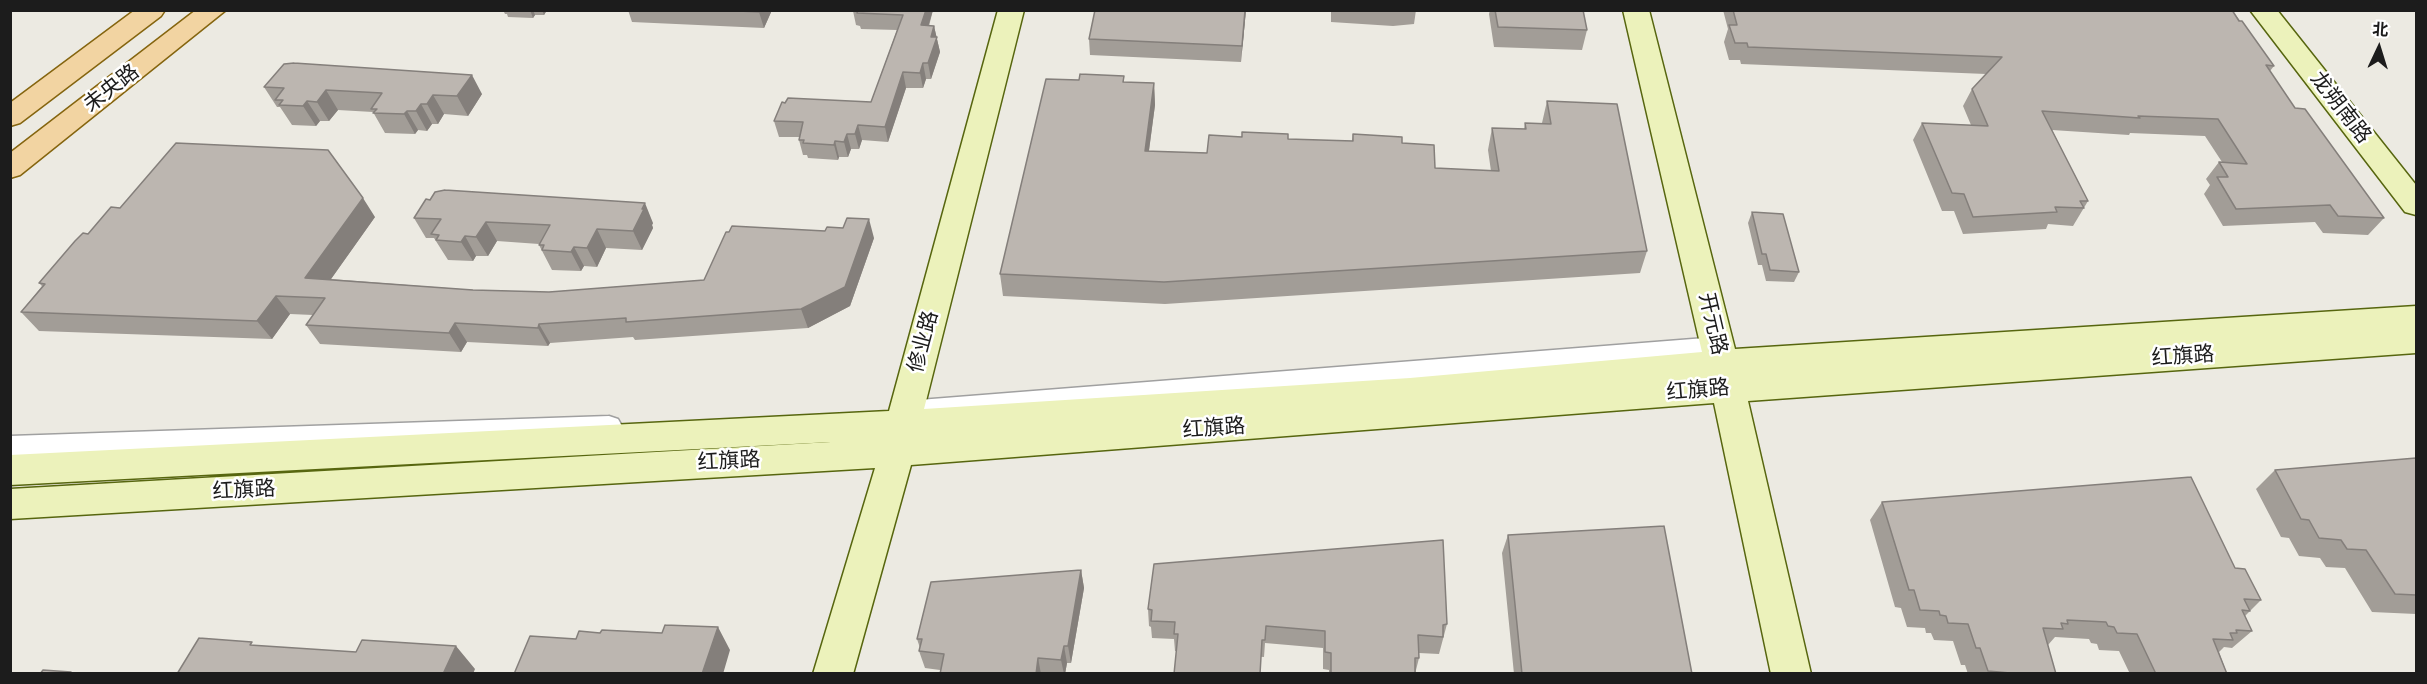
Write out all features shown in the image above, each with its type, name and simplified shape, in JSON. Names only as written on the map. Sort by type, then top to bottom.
[{"type":"main road","name":"未央路","points":[[10,117],[152,10]]},
{"type":"main road","name":"未央路","points":[[10,168],[213,10]]},
{"type":"main road","name":"修业路","points":[[833,674],[902,429],[1011,10]]},
{"type":"main road","name":"开元路","points":[[1636,10],[1723,366],[1791,674]]},
{"type":"main road","name":"龙朔南路","points":[[2263,10],[2416,205]]},
{"type":"main road","name":"红旗路","points":[[10,504],[902,429],[1723,366],[2416,318]]},
{"type":"main road","name":"红旗路","points":[[1723,366],[2416,341]]},
{"type":"main road","name":"红旗路","points":[[10,470],[902,429]]},
{"type":"street","points":[[10,446],[645,424],[902,429]]},
{"type":"building","points":[[718,10],[760,10],[759,12]]},
{"type":"building","points":[[858,10],[926,10],[921,25],[934,26],[931,37],[937,37],[928,63],[923,63],[920,73],[903,72],[885,127],[858,125],[855,134],[847,134],[844,142],[835,141],[834,145],[803,143],[804,140],[799,140],[803,122],[774,121],[782,102],[785,103],[788,98],[871,102],[903,15],[857,13]]},
{"type":"building","points":[[1095,10],[1245,10],[1242,46],[1089,39]]},
{"type":"building","points":[[1495,10],[1583,10],[1587,30],[1498,27]]},
{"type":"building","points":[[1733,10],[2232,10],[2274,66],[2266,65],[2295,108],[2305,109],[2384,218],[2338,216],[2330,205],[2236,209],[2217,177],[2228,177],[2219,162],[2247,164],[2218,119],[2138,116],[2140,118],[2042,111],[2088,201],[2080,201],[2084,208],[2055,207],[2057,212],[1973,217],[1964,194],[1952,193],[1922,123],[1988,126],[1972,89],[2002,57],[1748,47],[1747,43],[1735,43],[1729,25],[1737,25]]},
{"type":"building","points":[[284,64],[472,75],[457,96],[433,95],[427,104],[421,104],[416,111],[407,111],[404,114],[373,113],[377,109],[371,109],[382,93],[326,90],[317,102],[307,101],[303,106],[279,105],[283,100],[275,100],[284,88],[264,87]]},
{"type":"building","points":[[1080,74],[1124,76],[1123,82],[1154,83],[1145,151],[1207,153],[1209,135],[1242,137],[1242,132],[1288,134],[1288,139],[1353,141],[1353,134],[1402,137],[1402,143],[1434,145],[1435,168],[1499,171],[1492,128],[1526,129],[1525,123],[1551,124],[1547,101],[1617,104],[1647,251],[1164,282],[1000,274],[1046,79],[1079,80]]},
{"type":"building","points":[[176,143],[328,150],[363,198],[305,278],[473,290],[549,292],[704,280],[726,232],[729,232],[732,226],[825,231],[827,227],[843,228],[847,218],[869,219],[845,287],[801,309],[626,322],[626,318],[539,324],[538,328],[455,323],[449,333],[306,325],[325,298],[276,296],[257,321],[21,312],[45,284],[39,283],[75,241],[83,233],[88,234],[111,207],[120,208]]},
{"type":"building","points":[[445,190],[645,203],[633,231],[597,229],[587,248],[574,247],[571,252],[542,250],[544,245],[539,245],[550,225],[486,222],[476,237],[465,236],[461,242],[436,240],[439,235],[431,234],[441,219],[414,218],[426,199],[430,200],[435,192]]},
{"type":"building","points":[[1752,212],[1783,214],[1799,272],[1770,270],[1766,254],[1762,254]]},
{"type":"building","points":[[2416,458],[2416,595],[2395,594],[2366,550],[2347,549],[2341,540],[2319,538],[2309,520],[2301,519],[2275,470]]},
{"type":"building","points":[[2191,477],[2235,568],[2245,569],[2261,600],[2244,599],[2250,611],[2242,610],[2252,631],[2236,630],[2237,633],[2230,633],[2233,640],[2213,639],[2227,674],[2156,674],[2137,634],[2117,633],[2114,627],[2108,626],[2106,622],[2067,620],[2068,624],[2061,623],[2063,629],[2043,628],[2056,674],[1988,671],[1980,648],[1976,648],[1968,624],[1948,623],[1946,616],[1940,615],[1939,611],[1920,610],[1914,590],[1909,590],[1882,502]]},
{"type":"building","points":[[1664,526],[1692,674],[1522,674],[1508,535]]},
{"type":"building","points":[[1443,540],[1447,624],[1443,625],[1443,637],[1418,635],[1419,658],[1415,658],[1415,674],[1331,674],[1331,653],[1325,652],[1325,631],[1266,626],[1265,640],[1262,640],[1260,674],[1174,674],[1178,634],[1174,634],[1175,622],[1151,621],[1152,610],[1148,609],[1154,564]]},
{"type":"building","points":[[1081,570],[1068,646],[1064,646],[1061,660],[1038,658],[1036,674],[940,674],[944,654],[919,651],[922,639],[917,639],[931,582]]},
{"type":"building","points":[[665,625],[718,627],[702,674],[514,674],[530,636],[576,639],[579,631],[600,633],[602,630],[662,633]]},
{"type":"building","points":[[199,638],[252,642],[250,645],[356,652],[362,640],[456,646],[443,674],[177,674]]},
{"type":"building","points":[[43,670],[71,672],[70,674],[40,674]]}]
